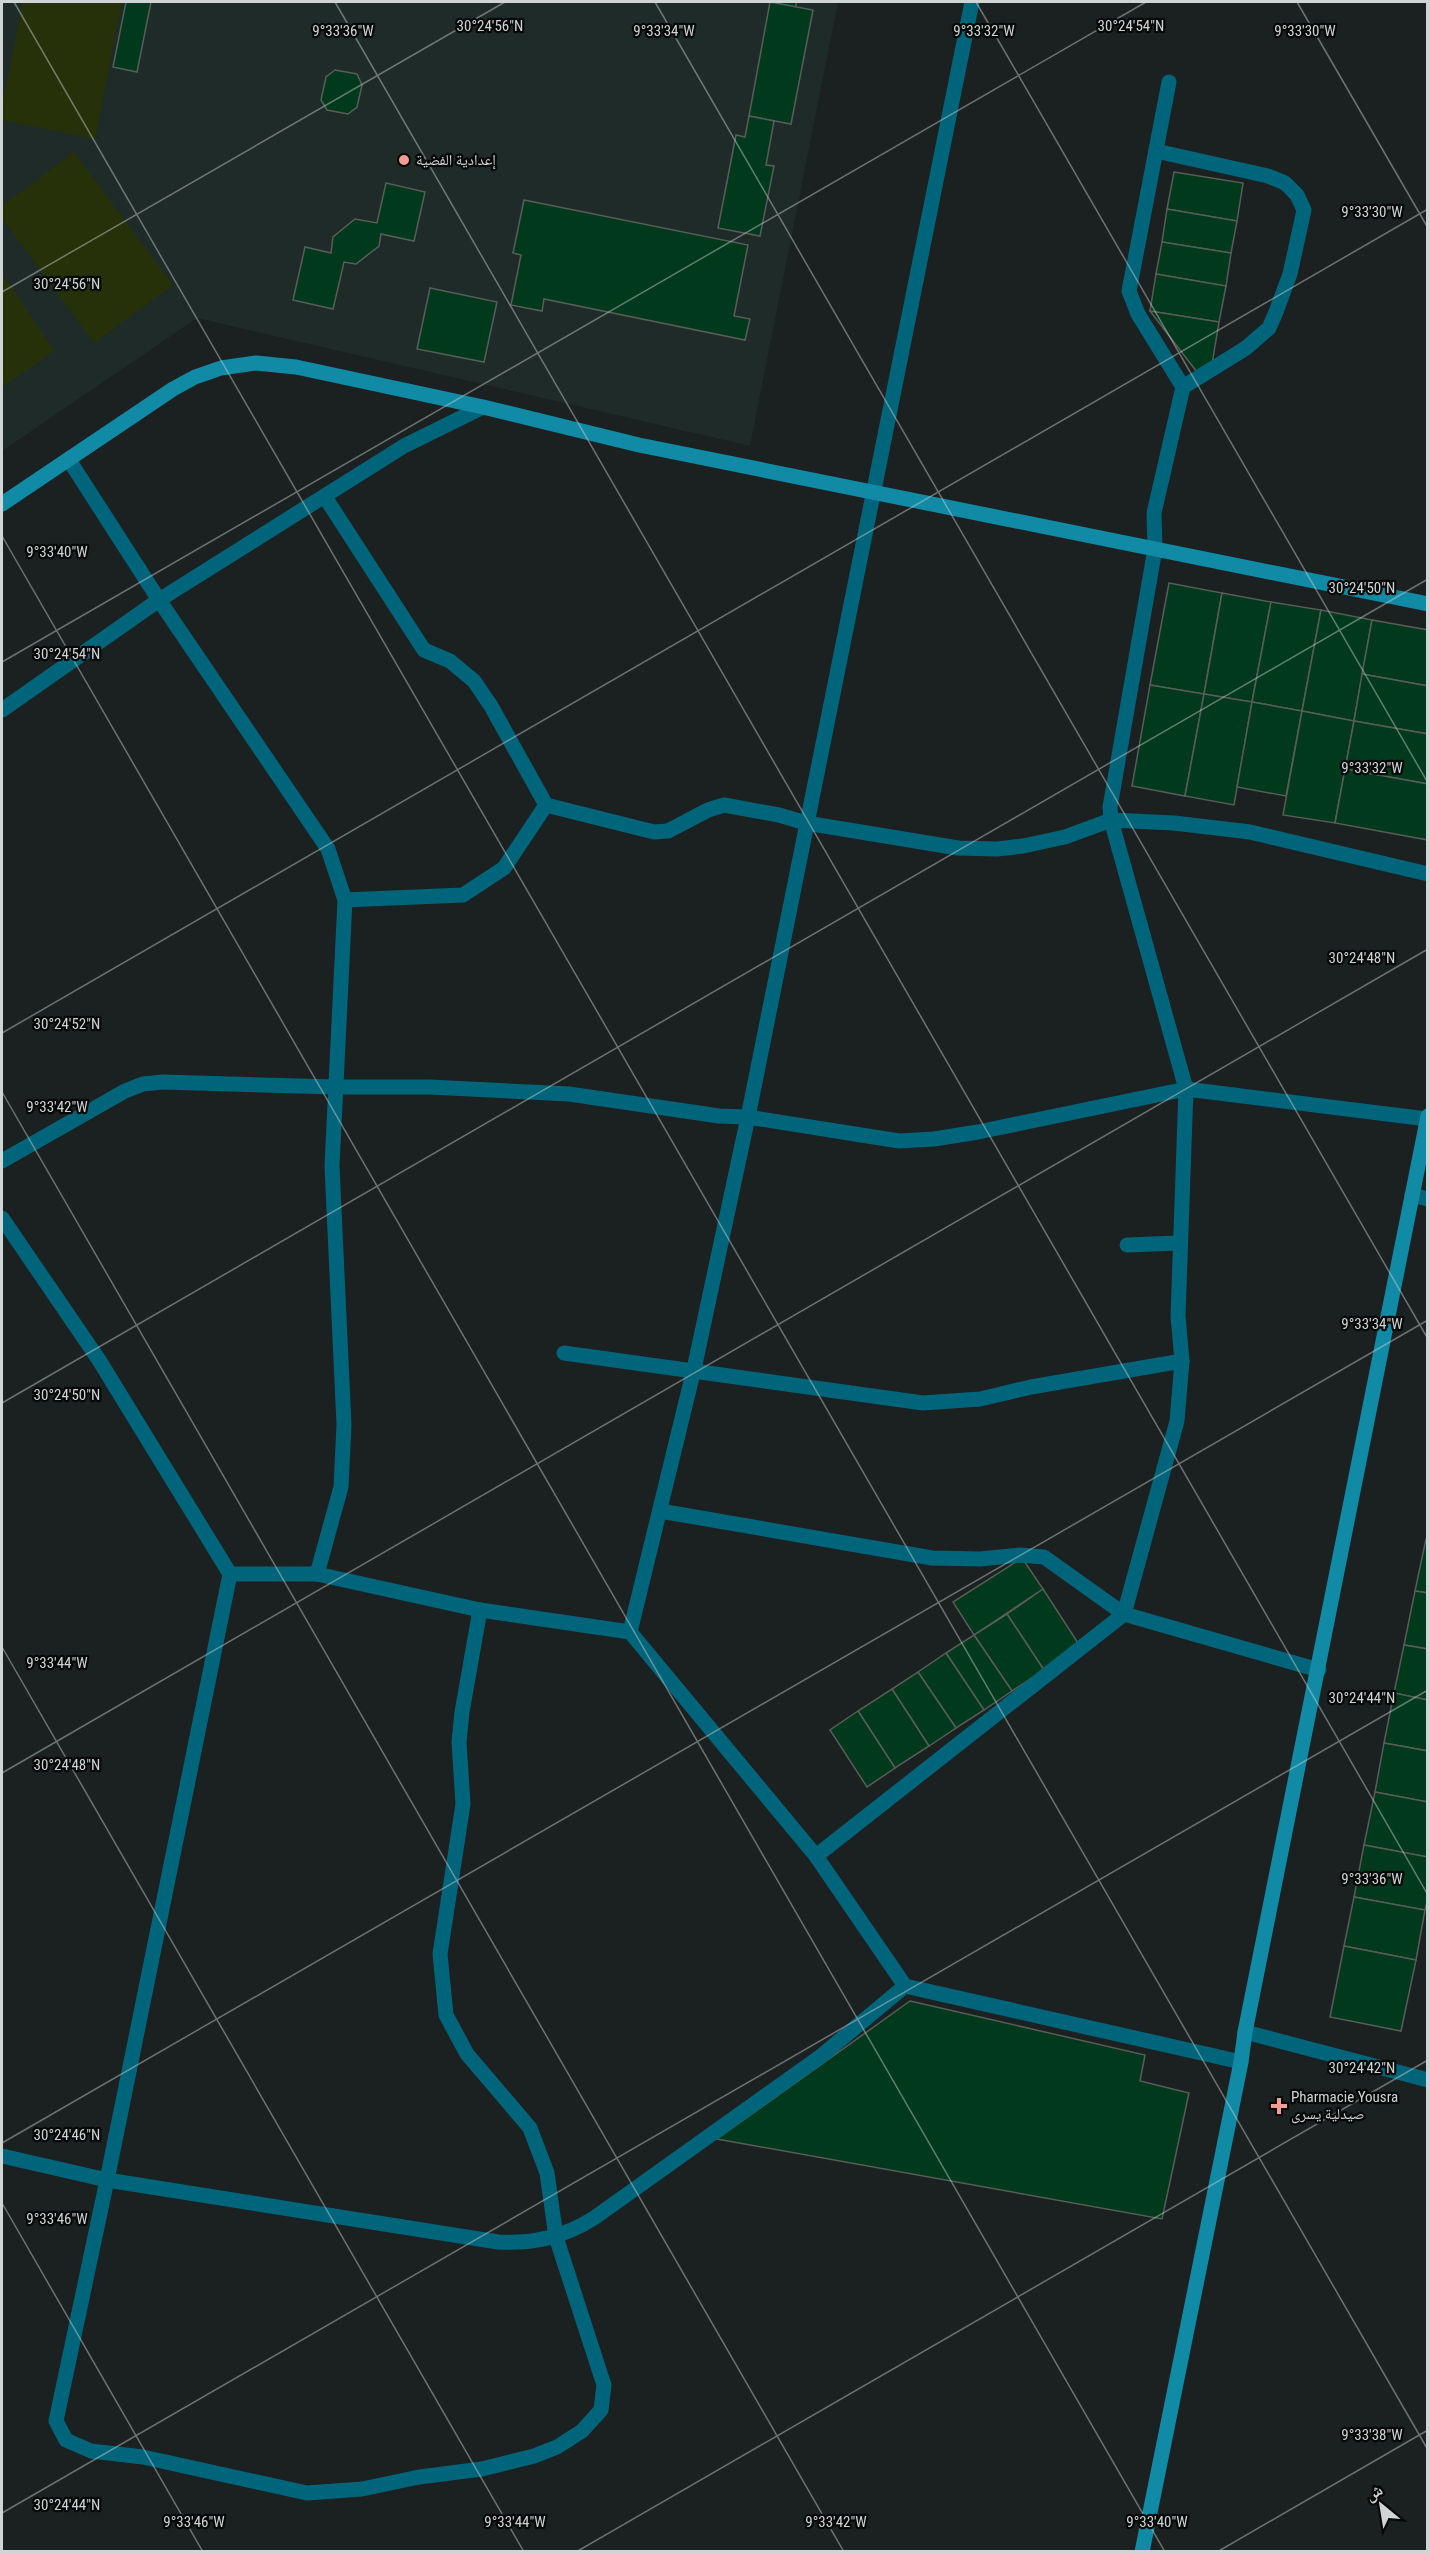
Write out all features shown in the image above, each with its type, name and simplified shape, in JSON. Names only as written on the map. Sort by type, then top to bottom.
[{"type":"street","points":[[630,1632],[694,1370],[748,1117],[972,2]]},
{"type":"street","points":[[816,1856],[1124,1614],[1177,1421],[1182,1361],[1178,1316],[1185,1089],[1111,820],[1110,807],[1155,549],[1154,513],[1183,387],[1138,314],[1129,291],[1169,82]]},
{"type":"street","points":[[1156,151],[1268,176],[1285,183],[1296,195],[1304,210],[1290,274],[1269,328],[1246,348],[1183,387]]},
{"type":"street","points":[[2,504],[173,389],[195,377],[220,368],[256,363],[296,367],[483,407],[639,445],[1428,604]]},
{"type":"street","points":[[2,710],[159,600],[404,447],[483,407]]},
{"type":"street","points":[[69,460],[159,600],[328,849],[345,900],[332,1166],[344,1425],[341,1487],[317,1574]]},
{"type":"street","points":[[325,497],[424,650],[450,661],[474,681],[491,706],[546,805],[660,832],[672,830],[719,806],[958,848],[997,849],[1065,837],[1111,820],[1174,823],[1250,832],[1428,874]]},
{"type":"street","points":[[345,900],[463,895],[504,867],[546,805]]},
{"type":"street","points":[[2,1161],[125,1091],[143,1084],[178,1082],[335,1087],[430,1087],[569,1094],[719,1116],[748,1117],[899,1141],[978,1132],[1185,1089],[1427,1118],[1142,2552]]},
{"type":"street","points":[[1412,1195],[1428,1199]]},
{"type":"street","points":[[2,1218],[99,1360],[231,1574],[56,2421],[66,2440],[91,2451],[143,2457],[307,2493],[362,2489],[419,2477],[482,2469],[534,2457],[557,2447],[582,2431],[601,2410],[604,2385],[556,2237],[547,2173],[530,2128],[467,2054],[446,2015],[440,1954],[463,1804],[459,1742],[462,1712],[480,1610]]},
{"type":"street","points":[[1127,1245],[1179,1243]]},
{"type":"street","points":[[564,1353],[923,1403],[980,1399],[1041,1385],[1182,1361]]},
{"type":"street","points":[[660,1511],[932,1558],[1044,1557],[1124,1614],[1319,1670]]},
{"type":"street","points":[[231,1574],[317,1574],[480,1610],[630,1632],[816,1856],[905,1986],[1241,2062]]},
{"type":"street","points":[[2,2156],[107,2180],[498,2242],[539,2242],[577,2229],[594,2218],[821,2056],[905,1986]]},
{"type":"street","points":[[1245,2032],[1428,2080]]},
{"type":"shaded area","name":"إعدادية الفضية","points":[[2,2],[838,2],[750,446],[197,318],[2,451]]},
{"type":"green space","points":[[23,2],[122,2],[95,139],[2,120],[2,106]]},
{"type":"green space","points":[[74,152],[173,285],[94,343],[2,218],[2,206]]},
{"type":"green space","points":[[2,273],[54,351],[2,387]]},
{"type":"building","points":[[126,2],[151,2],[137,72],[113,67]]},
{"type":"building","points":[[767,2],[797,2],[795,7]]},
{"type":"building","points":[[770,2],[813,10],[791,124],[749,116]]},
{"type":"building","points":[[335,70],[357,74],[362,85],[357,107],[348,114],[327,110],[321,100],[326,77]]},
{"type":"building","points":[[749,116],[774,121],[766,165],[774,166],[760,236],[718,228],[736,135],[745,137]]},
{"type":"building","points":[[1174,172],[1243,183],[1237,221],[1167,209]]},
{"type":"building","points":[[386,183],[425,192],[414,241],[381,234],[379,246],[356,264],[344,262],[333,309],[293,300],[305,247],[331,253],[333,237],[355,219],[377,223]]},
{"type":"building","points":[[524,200],[748,245],[734,316],[750,319],[745,340],[544,299],[542,311],[511,305],[521,255],[513,253]]},
{"type":"building","points":[[1167,209],[1237,221],[1231,253],[1162,242]]},
{"type":"building","points":[[1162,242],[1231,253],[1226,286],[1156,274]]},
{"type":"building","points":[[1156,274],[1226,286],[1219,322],[1150,311]]},
{"type":"building","points":[[430,288],[497,302],[484,362],[417,349]]},
{"type":"building","points":[[1150,311],[1219,322],[1212,364],[1197,372]]},
{"type":"building","points":[[1169,583],[1222,593],[1204,694],[1150,685]]},
{"type":"building","points":[[1222,593],[1271,602],[1252,702],[1204,694]]},
{"type":"building","points":[[1271,602],[1321,610],[1302,711],[1252,702]]},
{"type":"building","points":[[1321,610],[1372,620],[1354,721],[1302,711]]},
{"type":"building","points":[[1372,620],[1428,630],[1428,686],[1362,674]]},
{"type":"building","points":[[1362,674],[1428,686],[1428,734],[1354,721]]},
{"type":"building","points":[[1150,685],[1204,694],[1185,796],[1132,786]]},
{"type":"building","points":[[1204,694],[1252,702],[1234,805],[1185,796]]},
{"type":"building","points":[[1252,702],[1302,711],[1286,796],[1237,787]]},
{"type":"building","points":[[1302,711],[1354,721],[1335,823],[1283,815]]},
{"type":"building","points":[[1354,721],[1428,734],[1428,784],[1345,769]]},
{"type":"building","points":[[1345,769],[1428,784],[1428,840],[1335,823]]},
{"type":"building","points":[[1426,1539],[1428,1540],[1428,1593],[1415,1591]]},
{"type":"building","points":[[1022,1558],[1043,1589],[974,1635],[953,1602]]},
{"type":"building","points":[[1043,1589],[1080,1646],[1044,1670],[1007,1614]]},
{"type":"building","points":[[1415,1591],[1428,1593],[1428,1649],[1404,1645]]},
{"type":"building","points":[[1007,1614],[1044,1670],[1012,1691],[974,1635]]},
{"type":"building","points":[[974,1635],[1012,1691],[984,1710],[946,1653]]},
{"type":"building","points":[[1404,1645],[1428,1649],[1428,1700],[1394,1693]]},
{"type":"building","points":[[946,1653],[984,1710],[956,1728],[918,1672]]},
{"type":"building","points":[[918,1672],[956,1728],[929,1746],[892,1689]]},
{"type":"building","points":[[892,1689],[929,1746],[895,1768],[858,1711]]},
{"type":"building","points":[[1394,1693],[1428,1700],[1428,1751],[1384,1743]]},
{"type":"building","points":[[858,1711],[895,1768],[867,1787],[830,1730]]},
{"type":"building","points":[[1384,1743],[1428,1751],[1428,1802],[1375,1792]]},
{"type":"building","points":[[1375,1792],[1428,1802],[1428,1857],[1364,1845]]},
{"type":"building","points":[[1364,1845],[1428,1857],[1428,1898],[1425,1910],[1354,1897]]},
{"type":"building","points":[[1354,1897],[1425,1910],[1416,1960],[1344,1946]]},
{"type":"building","points":[[1344,1946],[1416,1960],[1401,2031],[1330,2017]]},
{"type":"building","points":[[910,2001],[1145,2055],[1140,2081],[1189,2093],[1162,2219],[717,2139]]},
{"type":"place","name":"إعدادية الفضية","points":[[404,160]]},
{"type":"place","name":"Pharmacie Yousra صيدلية يسرى","points":[[1279,2106]]}]
